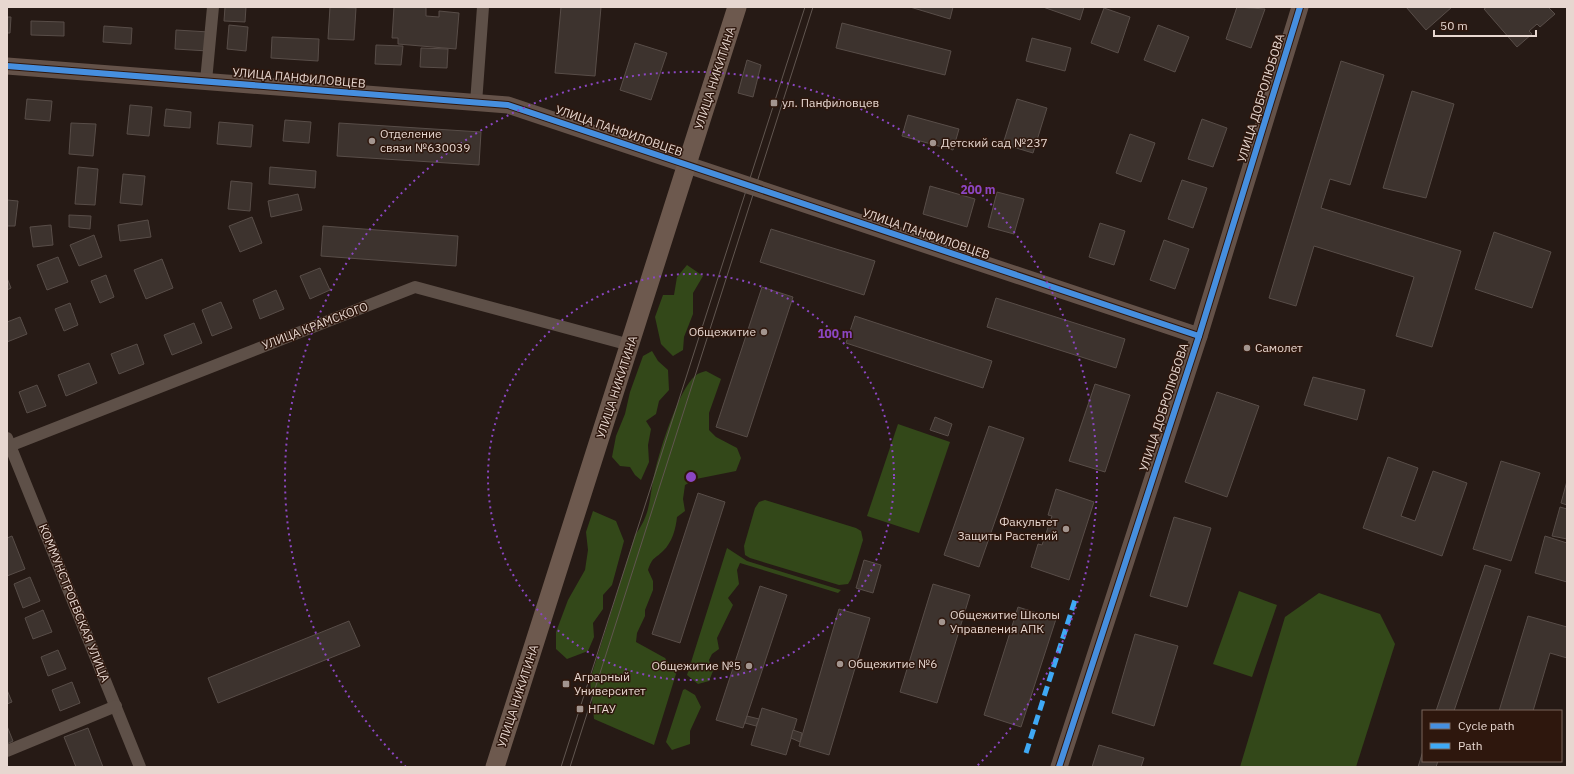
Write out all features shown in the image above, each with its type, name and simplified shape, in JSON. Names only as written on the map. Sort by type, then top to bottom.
[{"type":"main road","name":"УЛИЦА НИКИТИНА","points":[[495,767],[737,7]]},
{"type":"street","points":[[206,82],[213,7]]},
{"type":"street","points":[[476,103],[483,7]]},
{"type":"street","name":"УЛИЦА ДОБРОЛЮБОВА","points":[[1059,767],[1199,336],[1300,7]]},
{"type":"street","name":"УЛИЦА ПАНФИЛОВЦЕВ","points":[[7,66],[508,105],[1199,336]]},
{"type":"street","name":"УЛИЦА КРАМСКОГО","points":[[8,444],[415,286],[630,345]]},
{"type":"street","name":"КОММУНСТРОЕВСКАЯ УЛИЦА","points":[[8,444],[140,767]]},
{"type":"street","points":[[7,751],[116,706]]},
{"type":"green space","points":[[687,265],[703,276],[693,293],[693,314],[684,337],[683,350],[673,356],[661,344],[655,317],[663,295],[674,295],[677,277]]},
{"type":"green space","points":[[652,351],[658,361],[668,370],[669,390],[659,401],[656,414],[646,421],[651,429],[648,445],[649,462],[641,480],[635,475],[630,467],[620,466],[612,457],[616,436],[625,414],[630,392],[643,356]]},
{"type":"green space","points":[[706,371],[721,379],[709,413],[709,430],[716,437],[737,448],[741,458],[736,471],[696,479],[685,485],[683,499],[685,511],[677,517],[675,530],[669,544],[653,560],[648,570],[653,581],[653,590],[645,610],[645,616],[637,633],[636,642],[665,658],[676,674],[654,745],[594,719],[590,680],[635,535],[647,512],[657,461],[671,420],[689,383],[696,375]]},
{"type":"green space","points":[[898,424],[950,442],[919,533],[867,516]]},
{"type":"green space","points":[[765,500],[856,528],[861,531],[863,540],[851,579],[848,584],[839,585],[750,558],[745,555],[744,546],[755,508],[759,502]]},
{"type":"green space","points":[[593,511],[616,521],[624,541],[612,585],[603,595],[603,609],[593,623],[594,637],[588,651],[567,659],[556,649],[556,632],[568,600],[585,570],[588,550],[586,532]]},
{"type":"green space","points":[[727,548],[747,561],[841,590],[838,593],[740,563],[737,570],[739,584],[728,598],[733,605],[717,638],[719,649],[712,654],[709,660],[713,671],[709,681],[698,684],[687,675]]},
{"type":"green space","points":[[1239,591],[1277,605],[1252,677],[1213,664]]},
{"type":"green space","points":[[1319,593],[1380,614],[1395,644],[1356,767],[1240,767],[1285,617]]},
{"type":"green space","points":[[685,689],[695,695],[701,707],[690,731],[690,744],[672,750],[666,742],[683,690]]},
{"type":"building","points":[[225,7],[246,7],[245,22],[224,21]]},
{"type":"building","points":[[330,7],[356,8],[354,40],[328,39]]},
{"type":"building","points":[[394,7],[426,7],[426,16],[439,17],[439,11],[459,13],[456,49],[398,44],[398,38],[392,38]]},
{"type":"building","points":[[561,7],[601,7],[595,76],[555,73]]},
{"type":"building","points":[[910,7],[953,7],[950,19]]},
{"type":"building","points":[[1043,7],[1084,7],[1080,20]]},
{"type":"building","points":[[1237,7],[1265,9],[1251,48],[1226,39]]},
{"type":"building","points":[[1406,7],[1452,7],[1426,30]]},
{"type":"building","points":[[1487,7],[1548,7],[1555,14],[1540,27],[1537,24],[1529,31],[1532,34],[1517,47],[1484,9]]},
{"type":"building","points":[[1104,8],[1130,17],[1118,53],[1091,43]]},
{"type":"building","points":[[7,17],[11,17],[10,33],[7,33]]},
{"type":"building","points":[[31,21],[64,22],[64,36],[31,35]]},
{"type":"building","points":[[842,23],[951,51],[945,75],[836,48]]},
{"type":"building","points":[[229,25],[248,27],[246,51],[227,49]]},
{"type":"building","points":[[1158,25],[1189,37],[1175,72],[1144,60]]},
{"type":"building","points":[[104,26],[132,28],[131,44],[103,42]]},
{"type":"building","points":[[176,30],[209,32],[208,51],[175,49]]},
{"type":"building","points":[[272,37],[319,39],[318,61],[271,58]]},
{"type":"building","points":[[1032,38],[1071,48],[1065,71],[1026,61]]},
{"type":"building","points":[[635,43],[667,53],[651,100],[620,90]]},
{"type":"building","points":[[376,45],[403,46],[401,65],[375,64]]},
{"type":"building","points":[[421,48],[448,49],[447,68],[420,67]]},
{"type":"building","points":[[747,60],[761,65],[753,97],[738,93]]},
{"type":"building","points":[[1341,61],[1384,75],[1350,185],[1330,179],[1321,208],[1461,251],[1432,347],[1396,336],[1414,277],[1314,246],[1296,306],[1269,298]]},
{"type":"building","points":[[1412,91],[1454,104],[1426,198],[1383,188]]},
{"type":"building","points":[[27,99],[52,101],[50,121],[25,119]]},
{"type":"building","points":[[1017,99],[1047,108],[1033,153],[1003,144]]},
{"type":"building","points":[[130,105],[152,107],[149,136],[127,134]]},
{"type":"building","points":[[166,109],[191,112],[190,128],[164,126]]},
{"type":"building","points":[[908,115],[959,129],[953,150],[902,136]]},
{"type":"building","points":[[1202,119],[1227,128],[1213,167],[1188,159]]},
{"type":"building","points":[[285,120],[311,122],[309,143],[283,141]]},
{"type":"building","points":[[219,122],[253,125],[251,147],[217,144]]},
{"type":"building","points":[[71,123],[96,124],[93,156],[69,154]]},
{"type":"building","points":[[339,123],[481,132],[479,165],[337,156]]},
{"type":"building","points":[[1130,134],[1155,143],[1141,182],[1116,173]]},
{"type":"building","points":[[78,167],[98,169],[95,205],[75,204]]},
{"type":"building","points":[[270,167],[316,171],[315,188],[269,184]]},
{"type":"building","points":[[123,174],[145,176],[142,205],[120,203]]},
{"type":"building","points":[[1182,180],[1207,188],[1193,228],[1168,219]]},
{"type":"building","points":[[231,181],[252,183],[250,211],[228,209]]},
{"type":"building","points":[[930,186],[975,199],[967,227],[923,214]]},
{"type":"building","points":[[997,192],[1024,199],[1014,234],[988,227]]},
{"type":"building","points":[[298,194],[302,210],[271,217],[268,201]]},
{"type":"building","points":[[7,200],[18,201],[15,226],[7,226]]},
{"type":"building","points":[[69,215],[91,216],[90,229],[69,227]]},
{"type":"building","points":[[252,217],[262,243],[240,252],[229,226]]},
{"type":"building","points":[[148,220],[151,237],[120,241],[118,225]]},
{"type":"building","points":[[1100,223],[1125,231],[1114,265],[1089,257]]},
{"type":"building","points":[[51,225],[53,245],[33,247],[30,227]]},
{"type":"building","points":[[323,226],[458,236],[456,266],[321,256]]},
{"type":"building","points":[[771,229],[875,261],[864,295],[760,262]]},
{"type":"building","points":[[1494,232],[1551,252],[1532,308],[1475,289]]},
{"type":"building","points":[[94,235],[102,257],[79,266],[70,245]]},
{"type":"building","points":[[1164,240],[1189,249],[1175,289],[1150,280]]},
{"type":"building","points":[[58,257],[68,282],[47,290],[37,265]]},
{"type":"building","points":[[162,259],[173,288],[146,299],[134,270]]},
{"type":"building","points":[[320,268],[330,290],[310,299],[300,276]]},
{"type":"building","points":[[106,275],[114,297],[100,303],[91,281]]},
{"type":"building","points":[[7,278],[11,288],[7,290]]},
{"type":"building","name":"Общежитие","points":[[762,287],[793,297],[747,437],[716,427]]},
{"type":"building","points":[[276,290],[284,309],[260,319],[253,300]]},
{"type":"building","points":[[996,298],[1125,339],[1116,368],[987,327]]},
{"type":"building","points":[[221,302],[232,328],[212,336],[202,310]]},
{"type":"building","points":[[70,303],[78,325],[64,331],[55,309]]},
{"type":"building","points":[[855,316],[992,361],[983,388],[846,343]]},
{"type":"building","points":[[20,317],[27,334],[7,342],[7,322]]},
{"type":"building","points":[[194,323],[202,343],[172,355],[164,335]]},
{"type":"building","points":[[137,344],[144,364],[119,374],[111,354]]},
{"type":"building","points":[[89,363],[97,383],[66,396],[58,375]]},
{"type":"building","points":[[1313,377],[1365,390],[1357,420],[1304,405]]},
{"type":"building","points":[[1095,384],[1130,395],[1105,472],[1069,461]]},
{"type":"building","points":[[37,385],[46,406],[27,413],[19,392]]},
{"type":"building","points":[[1217,392],[1259,406],[1227,497],[1185,482]]},
{"type":"building","points":[[935,417],[952,424],[948,436],[930,430]]},
{"type":"building","points":[[989,426],[1024,438],[979,567],[944,555]]},
{"type":"building","points":[[1388,457],[1418,468],[1401,516],[1415,521],[1433,471],[1467,483],[1442,556],[1363,528]]},
{"type":"building","points":[[1501,461],[1540,473],[1511,561],[1473,549]]},
{"type":"building","points":[[1567,481],[1567,505],[1561,503]]},
{"type":"building","name":"Факультет Защиты Растений","points":[[1056,489],[1094,502],[1069,580],[1031,567],[1038,544],[1042,545],[1052,516],[1048,515]]},
{"type":"building","points":[[698,493],[725,502],[680,643],[652,634]]},
{"type":"building","points":[[1560,507],[1567,509],[1567,539],[1552,536]]},
{"type":"building","points":[[1174,517],[1211,528],[1187,607],[1150,596]]},
{"type":"building","points":[[12,536],[25,569],[7,576],[7,538]]},
{"type":"building","points":[[1545,536],[1567,543],[1567,582],[1535,573]]},
{"type":"building","points":[[864,560],[881,565],[873,593],[856,588]]},
{"type":"building","points":[[1485,565],[1501,570],[1454,710],[1436,710]]},
{"type":"building","points":[[30,577],[40,601],[23,608],[14,584]]},
{"type":"building","name":"Общежитие Школы Управления АПК","points":[[933,584],[970,595],[937,703],[900,692]]},
{"type":"building","name":"Общежитие №5","points":[[760,586],[787,595],[743,728],[716,720]]},
{"type":"building","points":[[1018,607],[1056,619],[1021,727],[984,715]]},
{"type":"building","name":"Общежитие №6","points":[[839,609],[870,618],[829,755],[799,746]]},
{"type":"building","points":[[43,610],[52,632],[33,639],[25,618]]},
{"type":"building","points":[[1528,616],[1567,627],[1567,658],[1550,653],[1533,710],[1499,710]]},
{"type":"building","points":[[349,621],[360,646],[218,703],[208,678]]},
{"type":"building","points":[[1135,634],[1178,646],[1154,726],[1112,713]]},
{"type":"building","points":[[58,650],[66,669],[48,676],[41,657]]},
{"type":"building","points":[[72,682],[80,703],[60,711],[52,690]]},
{"type":"building","points":[[7,690],[12,702],[7,704]]},
{"type":"building","points":[[762,708],[797,719],[786,755],[751,745]]},
{"type":"building","points":[[747,716],[759,719],[756,726],[745,723]]},
{"type":"building","points":[[7,726],[13,741],[7,744]]},
{"type":"building","points":[[88,728],[103,767],[76,767],[64,737]]},
{"type":"building","points":[[793,730],[802,733],[800,742],[791,738]]},
{"type":"building","points":[[1099,745],[1144,758],[1141,767],[1092,767]]},
{"type":"building","points":[[1422,754],[1422,762],[1438,762],[1436,767],[1418,767]]},
{"type":"tram line","points":[[561,767],[805,7]]},
{"type":"tram line","points":[[570,767],[813,7]]},
{"type":"marked path","points":[[1026,753],[1075,600]]},
{"type":"cycle path","points":[[1059,767],[1199,336],[1300,7]]},
{"type":"cycle path","points":[[7,66],[508,105],[1199,336]]},
{"type":"place","name":"ул. Панфиловцев","points":[[774,103]]},
{"type":"place","name":"Отделение связи №630039","points":[[372,141]]},
{"type":"place","name":"Детский сад №237","points":[[933,143]]},
{"type":"place","name":"Общежитие","points":[[764,332]]},
{"type":"place","name":"Самолет","points":[[1247,348]]},
{"type":"place","name":"Факультет Защиты Растений","points":[[1066,529]]},
{"type":"place","name":"Общежитие Школы Управления АПК","points":[[942,622]]},
{"type":"place","name":"Общежитие №6","points":[[840,664]]},
{"type":"place","name":"Общежитие №5","points":[[749,666]]},
{"type":"place","name":"Аграрный Университет","points":[[566,684]]},
{"type":"place","name":"НГАУ","points":[[580,709]]}]
